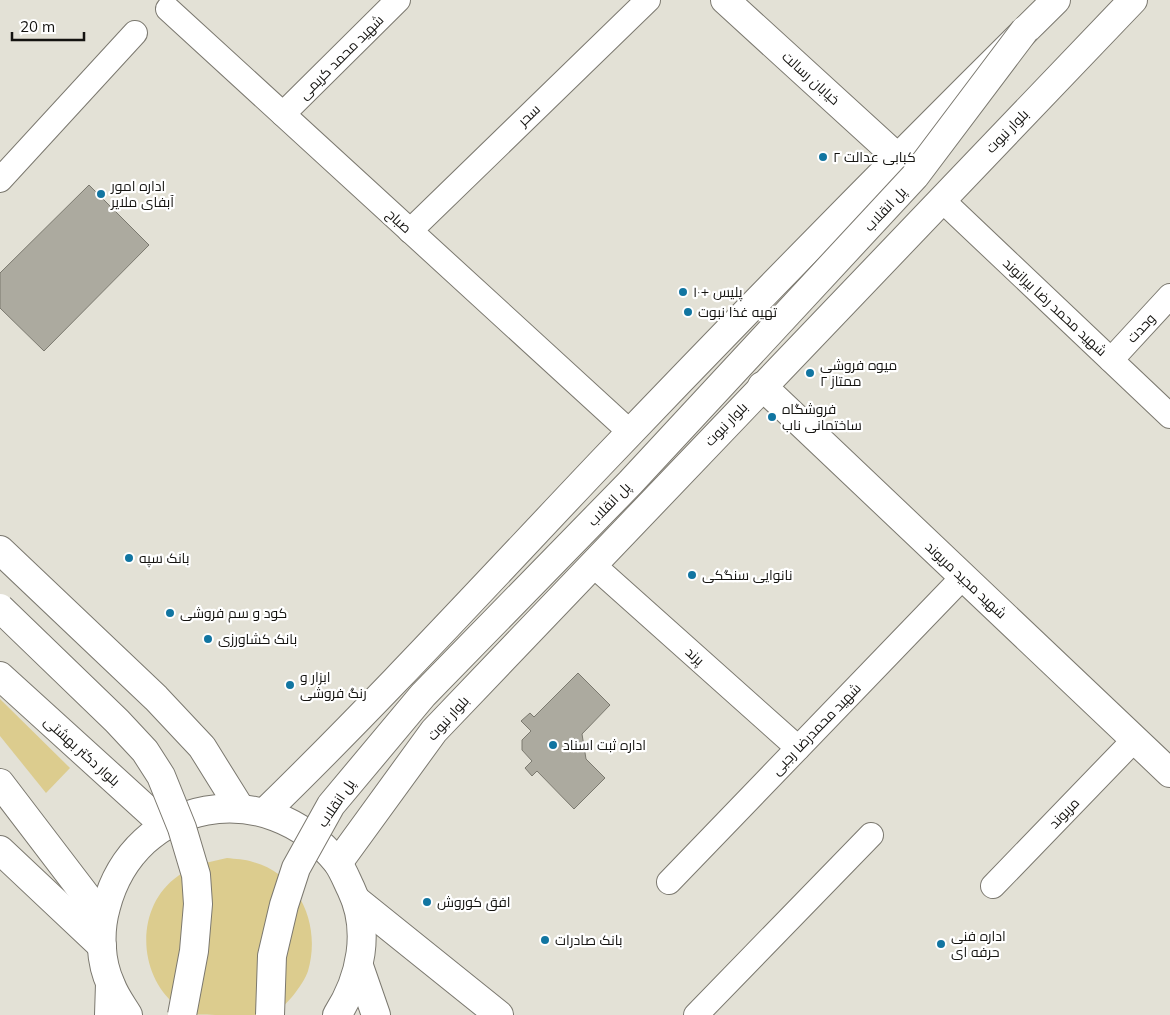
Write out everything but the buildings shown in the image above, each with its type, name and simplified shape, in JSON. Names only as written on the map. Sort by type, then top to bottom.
[{"type":"main road","name":"خیابان رسالت","points":[[725,0],[897,156]]},
{"type":"main road","points":[[253,810],[335,743],[630,432],[897,156],[1056,0]]},
{"type":"main road","name":"بلوار نبوت","points":[[338,863],[434,731],[941,199],[1134,0]]},
{"type":"main road","name":"پل انقلاب","points":[[270,1015],[272,956],[284,905],[296,868],[331,805],[423,695],[630,483],[915,176],[1025,30]]},
{"type":"main road","name":"شهید مجید مریوند","points":[[762,386],[1170,773]]},
{"type":"main road","points":[[0,550],[156,698],[202,747],[253,810]]},
{"type":"main road","points":[[0,608],[117,721],[145,751],[161,776],[182,828],[196,875],[198,904],[194,951],[182,1015]]},
{"type":"main road","name":"بلوار دکتر بهشتی","points":[[0,676],[165,826]]},
{"type":"main road","points":[[0,783],[103,918]]},
{"type":"main road","points":[[109,1015],[110,984],[102,946],[103,918],[110,890],[124,865],[142,843],[165,826],[197,813],[214,809],[253,810],[312,836],[338,863],[356,900],[362,933],[359,966],[351,991],[337,1015]]},
{"type":"main road","points":[[0,850],[102,946]]},
{"type":"main road","points":[[356,900],[499,1015]]},
{"type":"main road","points":[[359,966],[376,1015]]},
{"type":"main road","points":[[96,1015],[110,984]]},
{"type":"main road","points":[[110,984],[128,1015]]},
{"type":"street","name":"شهید محمد کریمی","points":[[283,114],[398,0]]},
{"type":"street","name":"سحر","points":[[410,231],[648,0]]},
{"type":"street","name":"صباح","points":[[168,9],[630,432]]},
{"type":"street","points":[[0,180],[135,33]]},
{"type":"street","name":"شهید محمد رضا بیرانوند","points":[[941,199],[1170,416]]},
{"type":"street","name":"وحدت","points":[[1111,360],[1170,296]]},
{"type":"street","name":"پرند","points":[[592,564],[798,748]]},
{"type":"street","name":"شهید محمدرضا رجبی","points":[[669,882],[963,577]]},
{"type":"street","name":"مریوند","points":[[993,886],[1135,739]]},
{"type":"street","points":[[696,1015],[872,835]]},
{"type":"shaded area","points":[[0,699],[70,768],[46,793],[0,736]]},
{"type":"shaded area","points":[[227,858],[253,862],[270,869],[284,878],[295,891],[309,921],[312,937],[311,954],[306,977],[286,1004],[268,1015],[207,1015],[187,1013],[163,992],[154,976],[148,958],[146,940],[148,922],[154,904],[164,889],[189,869]]},
{"type":"place","name":"کبابی عدالت ۲","points":[[823,157]]},
{"type":"place","name":"اداره امور آبفای ملایر","points":[[101,194]]},
{"type":"place","name":"پلیس +۱۰","points":[[683,292]]},
{"type":"place","name":"تهیه غذا نبوت","points":[[688,312]]},
{"type":"place","name":"میوه فروشی ممتاز ۲","points":[[810,373]]},
{"type":"place","name":"فروشگاه ساختمانی ناب","points":[[772,417]]},
{"type":"place","name":"بانک سپه","points":[[129,558]]},
{"type":"place","name":"نانوایی سنگکی","points":[[692,575]]},
{"type":"place","name":"کود و سم فروشی","points":[[170,613]]},
{"type":"place","name":"بانک کشاورزی","points":[[208,639]]},
{"type":"place","name":"ابزار و رنگ فروشی","points":[[290,685]]},
{"type":"place","name":"اداره ثبت اسناد","points":[[553,745]]},
{"type":"place","name":"افق کوروش","points":[[427,902]]},
{"type":"place","name":"بانک صادرات","points":[[545,940]]},
{"type":"place","name":"اداره فنی حرفه ای","points":[[941,944]]}]
